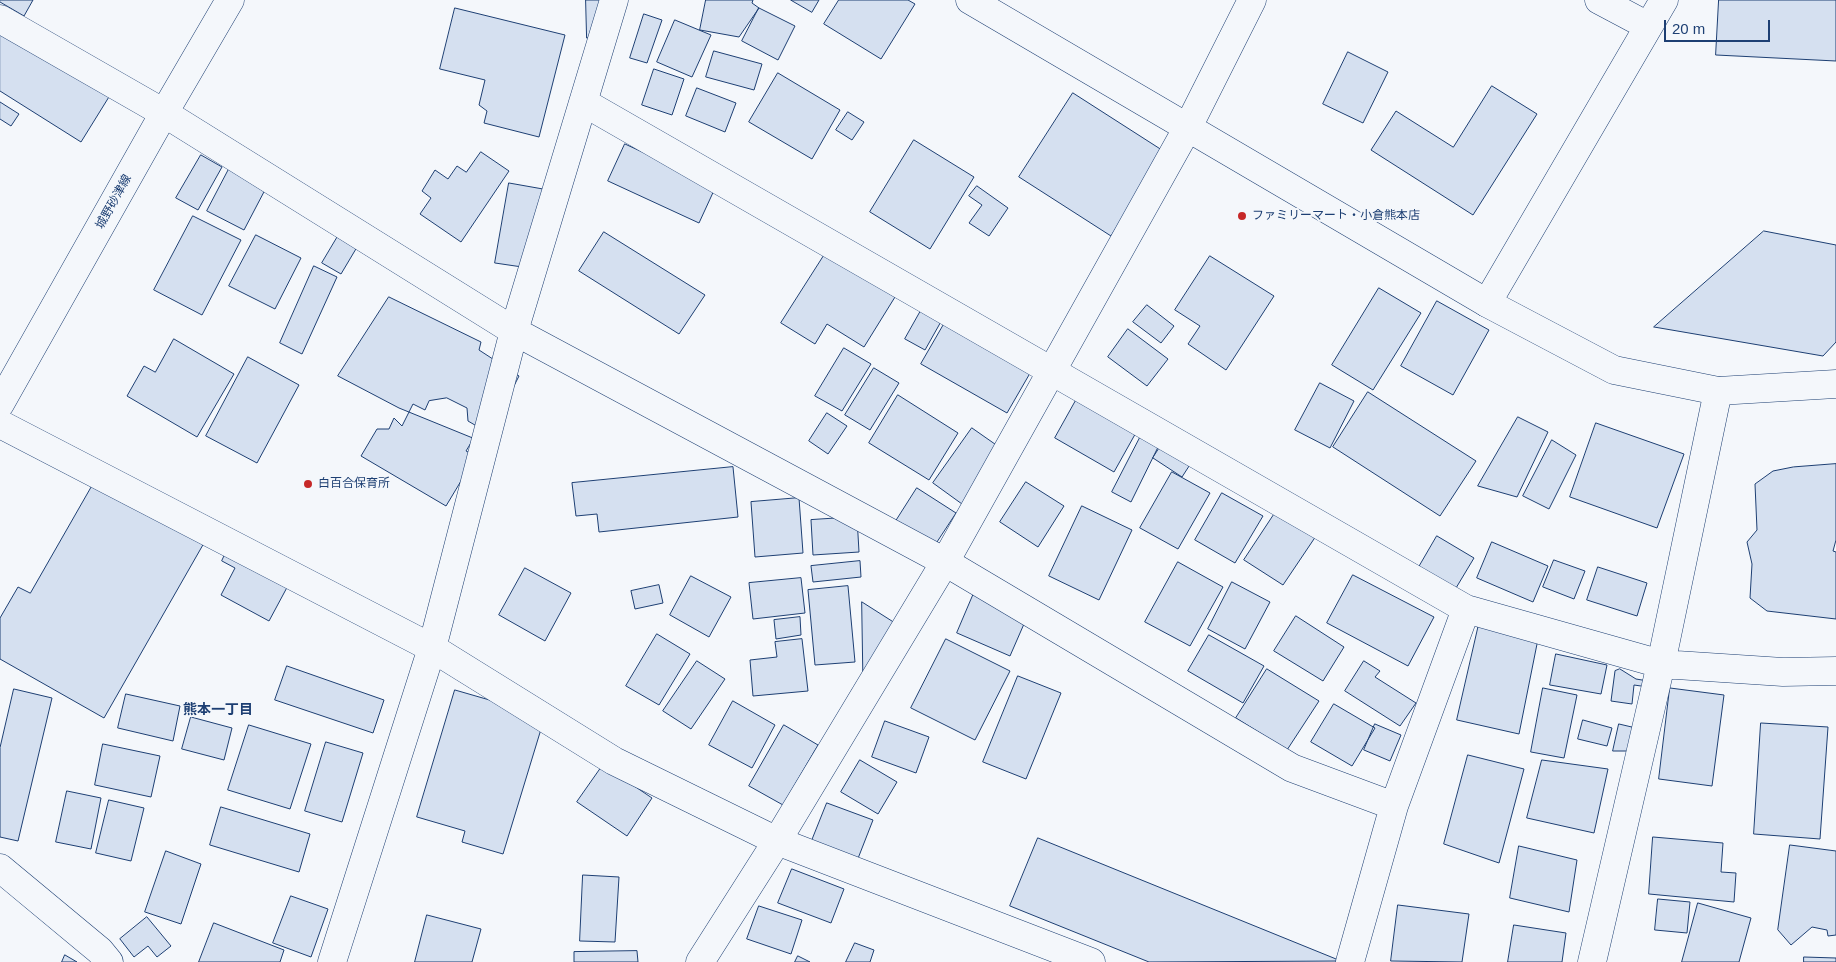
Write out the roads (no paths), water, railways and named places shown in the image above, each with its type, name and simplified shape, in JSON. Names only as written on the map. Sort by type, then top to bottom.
[{"type":"street","name":"城野砂津線","points":[[0,404],[230,0]]},
{"type":"street","points":[[332,962],[432,648],[514,331],[614,0]]},
{"type":"street","points":[[970,0],[1487,303],[1614,370],[1718,391],[1836,384]]},
{"type":"street","points":[[700,962],[777,841],[945,562],[1188,127],[1252,0]]},
{"type":"street","points":[[1599,0],[1648,26]]},
{"type":"street","points":[[1487,303],[1664,0]]},
{"type":"street","points":[[0,19],[164,113],[514,331],[945,562],[1292,768],[1394,806]]},
{"type":"street","points":[[583,102],[1466,609],[1661,664],[1783,672],[1836,671]]},
{"type":"street","points":[[1592,962],[1661,664],[1718,391]]},
{"type":"street","points":[[0,424],[432,648],[614,761],[777,841],[1091,962]]},
{"type":"street","points":[[1350,962],[1394,806],[1466,609]]},
{"type":"street","points":[[0,868],[100,951],[109,962]]},
{"type":"place","name":"ファミリーマート・小倉熊本店","points":[[1242,216]]},
{"type":"place","name":"白百合保育所","points":[[308,484]]},
{"type":"district","name":"熊本一丁目","points":[[218,710]]}]
